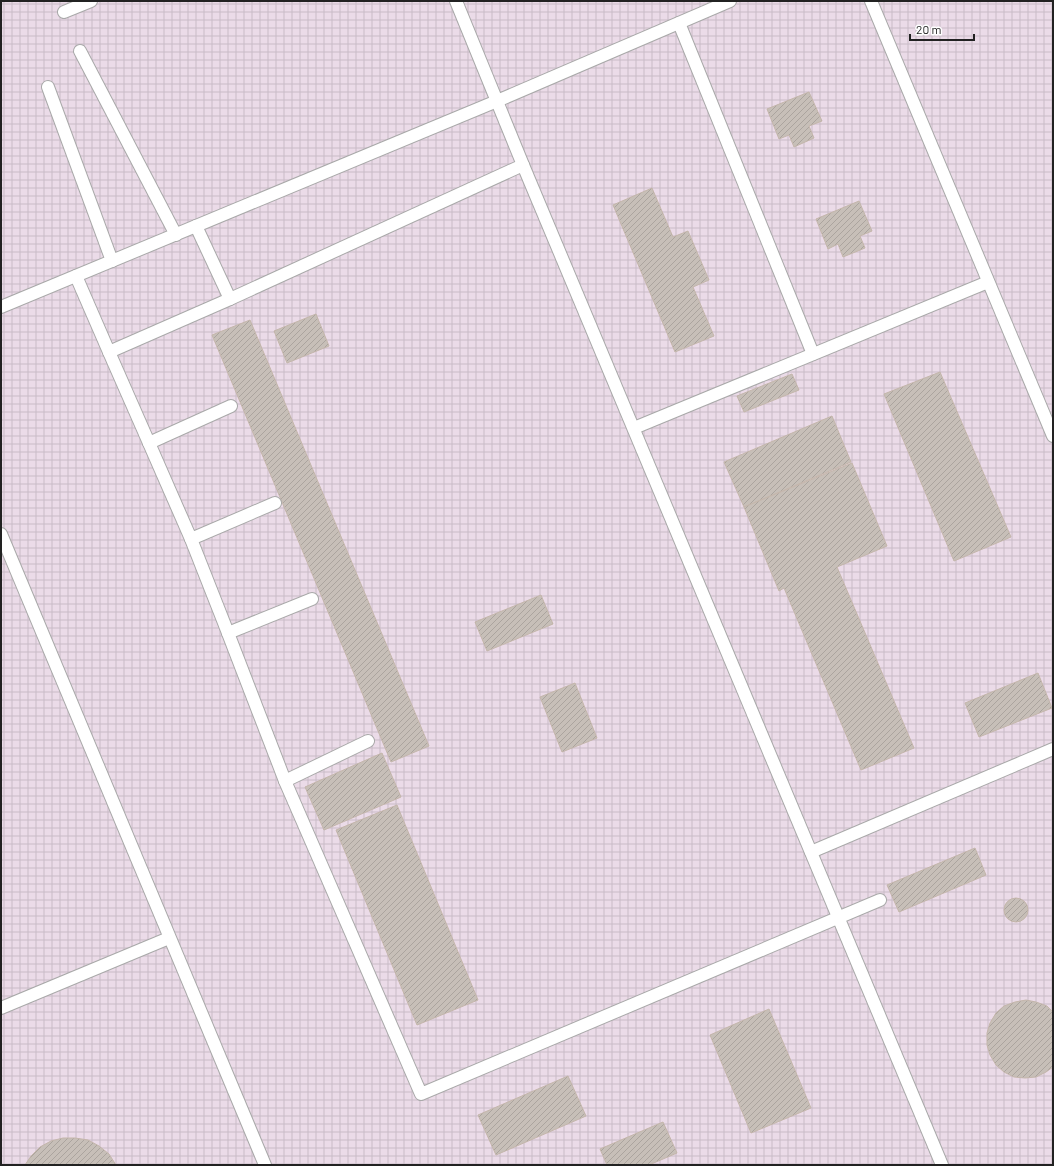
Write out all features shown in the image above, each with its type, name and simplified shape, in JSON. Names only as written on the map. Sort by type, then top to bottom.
[{"type":"lane","points":[[64,12],[91,1]]},
{"type":"lane","points":[[456,1],[523,165],[942,1165]]},
{"type":"lane","points":[[1,308],[497,101],[730,1]]},
{"type":"lane","points":[[871,1],[1053,436]]},
{"type":"lane","points":[[679,23],[813,354]]},
{"type":"lane","points":[[80,51],[176,235]]},
{"type":"lane","points":[[48,87],[112,261]]},
{"type":"lane","points":[[109,352],[230,299],[523,165]]},
{"type":"lane","points":[[196,226],[230,299]]},
{"type":"lane","points":[[76,276],[191,539],[285,781],[421,1094],[880,900]]},
{"type":"lane","points":[[634,428],[988,282]]},
{"type":"lane","points":[[149,443],[231,406]]},
{"type":"lane","points":[[191,539],[275,503]]},
{"type":"lane","points":[[1,534],[265,1165]]},
{"type":"lane","points":[[228,634],[312,600]]},
{"type":"lane","points":[[285,781],[368,741]]},
{"type":"lane","points":[[811,852],[1053,749]]},
{"type":"lane","points":[[1,1008],[170,938]]},
{"type":"shaded area","points":[[1,1],[1053,1],[1053,1165],[1,1165]]},
{"type":"building","points":[[809,92],[822,121],[809,126],[814,138],[794,147],[789,135],[779,139],[767,109]]},
{"type":"building","points":[[652,188],[673,237],[688,231],[709,280],[693,287],[714,336],[675,352],[613,205]]},
{"type":"building","points":[[859,201],[872,231],[860,236],[865,248],[843,257],[838,244],[828,249],[816,219]]},
{"type":"building","points":[[316,314],[329,346],[287,363],[274,331]]},
{"type":"building","points":[[250,320],[429,746],[391,762],[212,335]]},
{"type":"building","points":[[940,372],[1011,537],[954,561],[884,394]]},
{"type":"building","points":[[792,374],[799,390],[744,412],[737,396]]},
{"type":"building","points":[[832,416],[851,462],[744,507],[724,462]]},
{"type":"building","points":[[852,463],[887,546],[837,567],[914,748],[861,770],[784,588],[779,591],[744,507]]},
{"type":"building","points":[[541,595],[553,624],[487,651],[475,622]]},
{"type":"building","points":[[1038,673],[1052,708],[979,737],[965,703]]},
{"type":"building","points":[[575,683],[597,738],[562,752],[540,697]]},
{"type":"building","points":[[382,753],[401,797],[324,830],[305,787]]},
{"type":"building","points":[[397,805],[478,1000],[417,1025],[336,830]]},
{"type":"building","points":[[975,848],[986,875],[899,912],[887,885]]},
{"type":"building","points":[[1016,898],[1024,902],[1028,910],[1024,918],[1016,922],[1008,918],[1004,910],[1008,902]]},
{"type":"building","points":[[1026,1000],[1047,1006],[1053,1012],[1053,1067],[1036,1077],[1025,1078],[1014,1077],[1004,1072],[996,1065],[990,1055],[987,1045],[987,1033],[990,1023],[996,1013],[1004,1006]]},
{"type":"building","points":[[769,1009],[811,1108],[751,1133],[710,1035]]},
{"type":"building","points":[[568,1076],[586,1116],[496,1155],[478,1115]]},
{"type":"building","points":[[663,1122],[677,1153],[649,1165],[607,1165],[600,1149]]},
{"type":"building","points":[[63,1138],[88,1140],[109,1154],[116,1165],[25,1165],[40,1147],[51,1141]]}]
